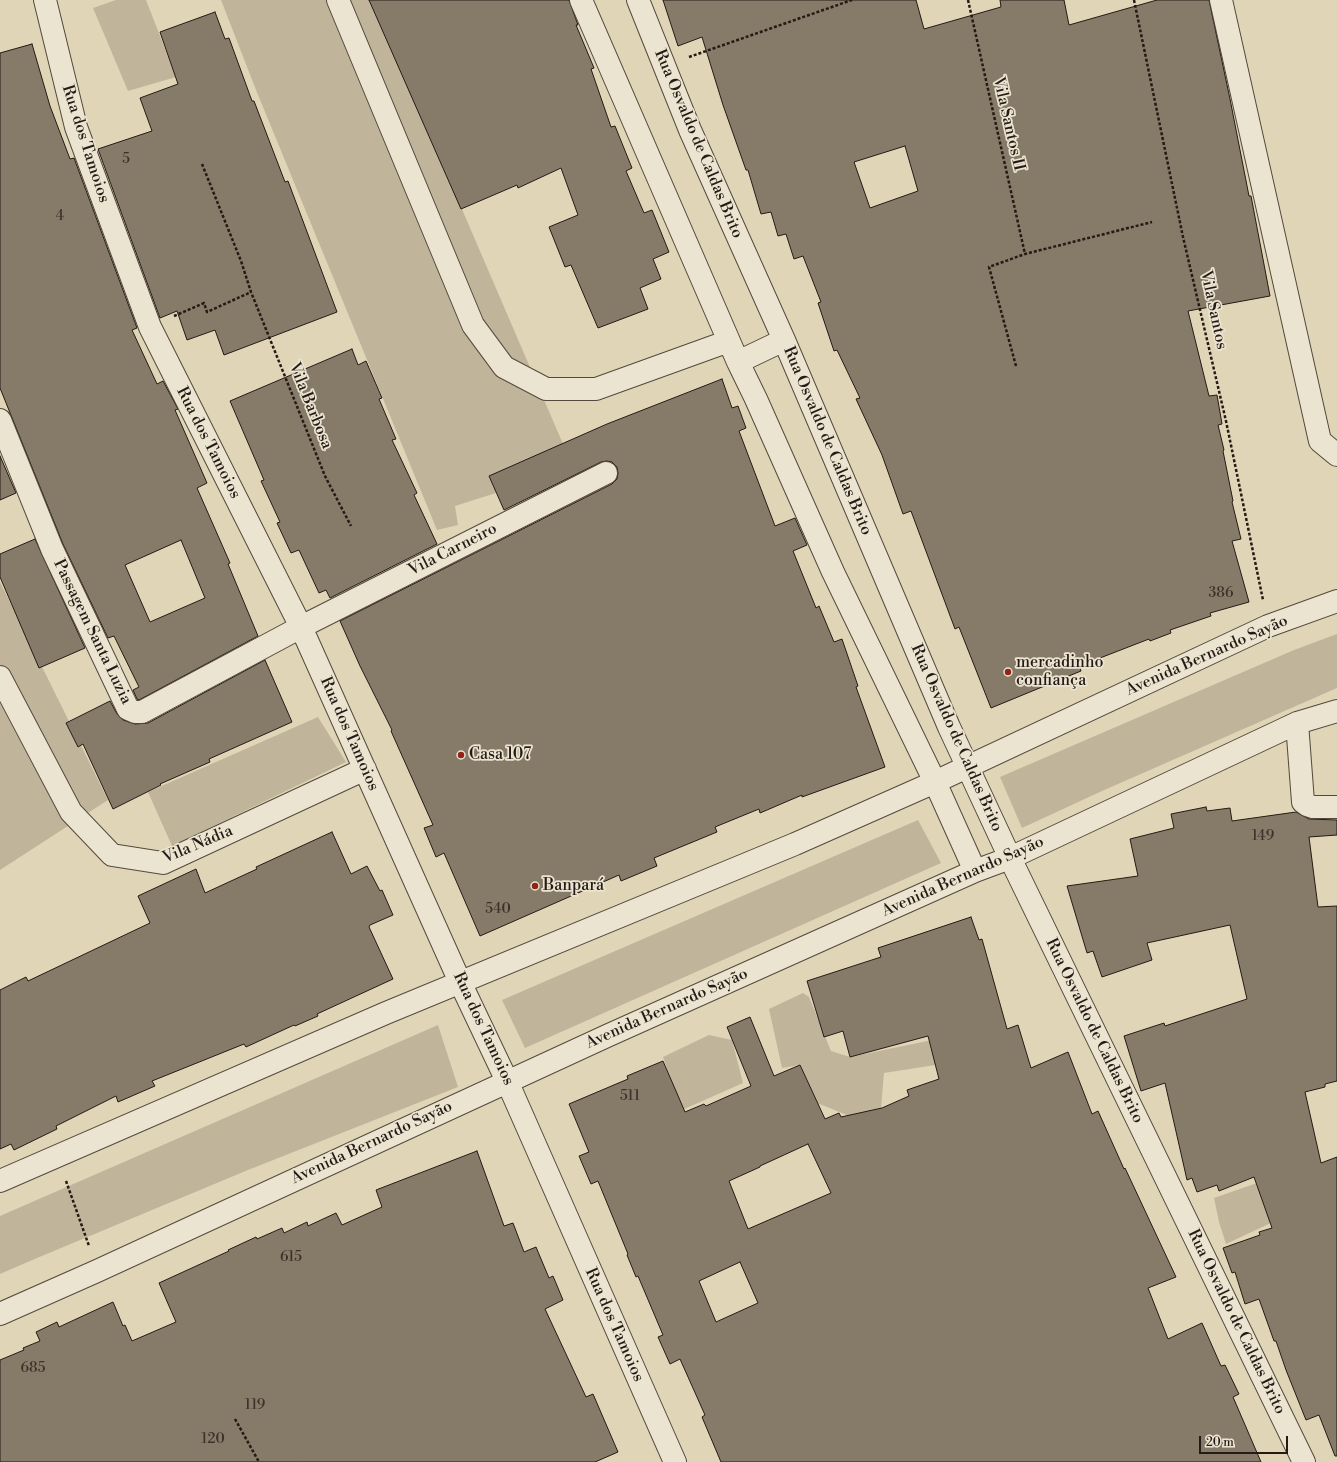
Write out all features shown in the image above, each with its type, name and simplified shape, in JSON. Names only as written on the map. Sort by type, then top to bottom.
[{"type":"street","name":"Rua dos Tamoios","points":[[45,0],[76,127],[150,328],[301,627],[460,982],[507,1081],[675,1462]]},
{"type":"street","points":[[338,0],[472,325],[504,367],[546,389],[596,389],[729,341]]},
{"type":"street","points":[[581,0],[738,362],[833,572],[935,782],[975,871]]},
{"type":"street","name":"Rua Osvaldo de Caldas Brito","points":[[638,0],[690,130],[784,340],[936,698],[1010,858],[1304,1462]]},
{"type":"street","points":[[1221,0],[1320,441],[1337,455]]},
{"type":"street","points":[[738,362],[784,340]]},
{"type":"street","name":"Passagem Santa Luzia","points":[[0,420],[52,549],[128,709],[135,712],[142,712],[301,627]]},
{"type":"street","name":"Vila Carneiro","points":[[301,627],[606,474]]},
{"type":"street","name":"Avenida Bernardo Sayão","points":[[0,1182],[460,982],[795,844],[935,782],[1268,626],[1337,601]]},
{"type":"street","name":"Vila Nádia","points":[[0,677],[71,812],[112,855],[163,863],[365,769]]},
{"type":"street","name":"Avenida Bernardo Sayão","points":[[0,1314],[97,1271],[507,1081],[975,871],[1010,858],[1297,723],[1337,711]]},
{"type":"street","points":[[1297,723],[1303,802],[1307,806],[1312,807],[1337,807]]},
{"type":"path","points":[[664,66],[717,46],[852,0]]},
{"type":"path","name":"Vila Santos II","points":[[968,0],[1025,254]]},
{"type":"path","name":"Vila Santos","points":[[1134,0],[1183,238],[1226,421],[1268,626]]},
{"type":"path","name":"Vila Barbosa","points":[[202,164],[241,261],[251,292],[325,476],[351,526]]},
{"type":"path","points":[[1016,366],[989,267],[1025,254],[1152,222]]},
{"type":"path","points":[[150,328],[204,303],[207,312],[251,292]]},
{"type":"path","points":[[57,1156],[97,1271]]},
{"type":"path","points":[[235,1419],[259,1462]]},
{"type":"shaded area","points":[[116,0],[146,0],[176,77],[128,91],[93,8]]},
{"type":"shaded area","points":[[221,0],[372,0],[563,444],[490,476],[496,493],[455,506],[458,525],[437,530],[256,90]]},
{"type":"shaded area","points":[[0,582],[108,800],[0,870]]},
{"type":"shaded area","points":[[1337,634],[1337,688],[1102,791],[1022,828],[1000,777],[1294,650]]},
{"type":"shaded area","points":[[318,717],[346,762],[172,846],[148,792]]},
{"type":"shaded area","points":[[918,820],[941,863],[525,1048],[502,1000]]},
{"type":"shaded area","points":[[803,993],[809,997],[831,1051],[850,1057],[961,1034],[961,1061],[884,1073],[881,1108],[852,1117],[817,1103],[800,1065],[782,1068],[769,1009]]},
{"type":"shaded area","points":[[438,1025],[458,1087],[248,1170],[0,1274],[0,1216]]},
{"type":"shaded area","points":[[709,1035],[732,1040],[743,1083],[682,1110],[663,1057]]},
{"type":"shaded area","points":[[1257,1183],[1288,1215],[1226,1244],[1219,1222],[1214,1198]]},
{"type":"building","points":[[369,0],[569,0],[578,25],[576,25],[594,68],[591,69],[611,127],[615,126],[632,168],[626,171],[644,213],[652,210],[669,252],[653,259],[661,279],[640,288],[648,309],[598,328],[571,265],[565,267],[549,227],[578,215],[561,168],[518,188],[517,185],[461,209]]},
{"type":"building","points":[[663,0],[916,0],[924,29],[1001,7],[1000,0],[1064,0],[1069,25],[1157,0],[1209,0],[1249,196],[1251,196],[1270,296],[1188,311],[1209,396],[1217,395],[1222,424],[1218,425],[1224,450],[1232,502],[1241,539],[1232,541],[1249,602],[1210,613],[1211,616],[1170,630],[1171,633],[1150,641],[1149,639],[1100,658],[1101,660],[1080,668],[1081,671],[991,708],[959,627],[955,629],[911,511],[903,514],[882,455],[856,399],[860,398],[837,350],[834,351],[818,303],[821,302],[803,256],[794,259],[786,234],[778,236],[771,212],[761,214],[748,170],[746,170],[723,105],[702,37],[678,46]],"holes":[[[905,146],[918,191],[870,208],[854,162]]]},
{"type":"building","points":[[215,12],[225,39],[229,38],[252,101],[254,101],[285,182],[288,181],[337,312],[224,355],[215,330],[187,340],[177,311],[160,318],[98,149],[152,131],[140,98],[178,84],[160,32]]},
{"type":"building","points":[[32,44],[50,106],[70,159],[74,158],[137,328],[132,330],[157,384],[163,381],[178,409],[175,410],[207,483],[197,488],[230,563],[228,564],[258,636],[139,700],[137,699],[133,690],[139,687],[114,636],[108,638],[63,544],[0,388],[0,53]],"holes":[[[181,540],[205,598],[150,622],[125,565]]]},
{"type":"building","points":[[352,349],[358,365],[366,361],[382,398],[379,399],[396,439],[392,440],[417,493],[414,495],[437,544],[330,598],[326,590],[319,593],[299,550],[291,553],[277,523],[280,522],[261,481],[264,480],[230,401]]},
{"type":"building","points":[[722,379],[732,408],[738,406],[746,428],[739,431],[775,526],[795,518],[807,545],[793,551],[816,608],[819,606],[834,642],[842,639],[858,686],[856,687],[885,767],[802,797],[802,795],[760,813],[759,809],[715,827],[717,832],[654,858],[657,866],[621,881],[619,875],[480,936],[444,853],[436,857],[424,828],[433,825],[391,731],[392,730],[360,666],[340,621],[612,484],[617,479],[618,473],[617,467],[612,462],[601,462],[504,510],[489,476],[607,424]]},
{"type":"building","points":[[0,456],[16,493],[0,500]]},
{"type":"building","points":[[35,539],[85,648],[39,668],[0,577],[0,554]]},
{"type":"building","points":[[265,660],[292,722],[209,759],[210,762],[160,784],[161,785],[113,809],[83,744],[78,747],[66,723],[110,701],[117,714],[123,720],[135,724],[148,723]]},
{"type":"building","points":[[1206,807],[1207,811],[1230,808],[1232,821],[1296,812],[1309,819],[1337,820],[1337,835],[1309,837],[1318,907],[1337,906],[1337,1081],[1325,1084],[1325,1087],[1305,1092],[1321,1163],[1337,1157],[1337,1456],[1335,1456],[1319,1415],[1306,1420],[1276,1341],[1274,1341],[1259,1299],[1245,1304],[1235,1272],[1232,1273],[1223,1248],[1260,1235],[1259,1232],[1272,1228],[1254,1177],[1219,1191],[1217,1185],[1197,1192],[1192,1178],[1187,1180],[1165,1083],[1141,1091],[1124,1036],[1164,1023],[1165,1026],[1247,999],[1230,925],[1147,943],[1152,960],[1102,977],[1093,951],[1087,953],[1067,886],[1138,876],[1130,839],[1174,828],[1171,814]]},
{"type":"building","points":[[332,832],[351,874],[367,866],[380,891],[382,890],[393,915],[370,925],[369,927],[393,979],[317,1014],[318,1016],[295,1026],[294,1025],[246,1047],[244,1044],[152,1081],[155,1086],[118,1102],[116,1096],[56,1126],[57,1129],[14,1150],[11,1144],[0,1149],[0,990],[26,977],[28,981],[150,923],[138,896],[196,869],[205,893],[257,869],[256,867]]},
{"type":"building","points":[[971,917],[979,940],[982,939],[1007,1029],[1018,1025],[1031,1068],[1068,1052],[1092,1114],[1098,1111],[1176,1277],[1148,1288],[1168,1339],[1202,1323],[1221,1366],[1225,1365],[1239,1394],[1233,1397],[1261,1462],[721,1462],[702,1417],[705,1415],[680,1359],[670,1364],[658,1337],[663,1335],[638,1276],[636,1277],[598,1181],[591,1184],[579,1156],[589,1152],[569,1104],[628,1079],[627,1076],[663,1061],[685,1112],[704,1104],[706,1106],[751,1086],[727,1027],[750,1017],[774,1076],[800,1065],[825,1119],[839,1113],[841,1117],[882,1108],[909,1096],[907,1090],[939,1079],[928,1036],[850,1057],[843,1031],[824,1037],[807,981],[881,957],[878,948]],"holes":[[[808,1144],[831,1193],[748,1229],[729,1181]],[[740,1262],[758,1303],[716,1322],[699,1281]]]},
{"type":"building","points":[[477,1151],[504,1226],[513,1223],[524,1252],[536,1247],[549,1278],[553,1276],[563,1300],[545,1309],[586,1397],[593,1394],[618,1452],[595,1462],[0,1462],[0,1360],[24,1350],[23,1348],[40,1341],[36,1332],[57,1322],[59,1327],[113,1302],[123,1326],[125,1325],[132,1341],[176,1322],[159,1283],[256,1237],[257,1239],[282,1228],[284,1233],[307,1222],[308,1226],[336,1213],[342,1225],[382,1207],[376,1190]]},
{"type":"place","name":"mercadinho confiança","points":[[1008,672]]},
{"type":"place","name":"Casa 107","points":[[461,755]]},
{"type":"place","name":"Banpará","points":[[535,886]]}]
